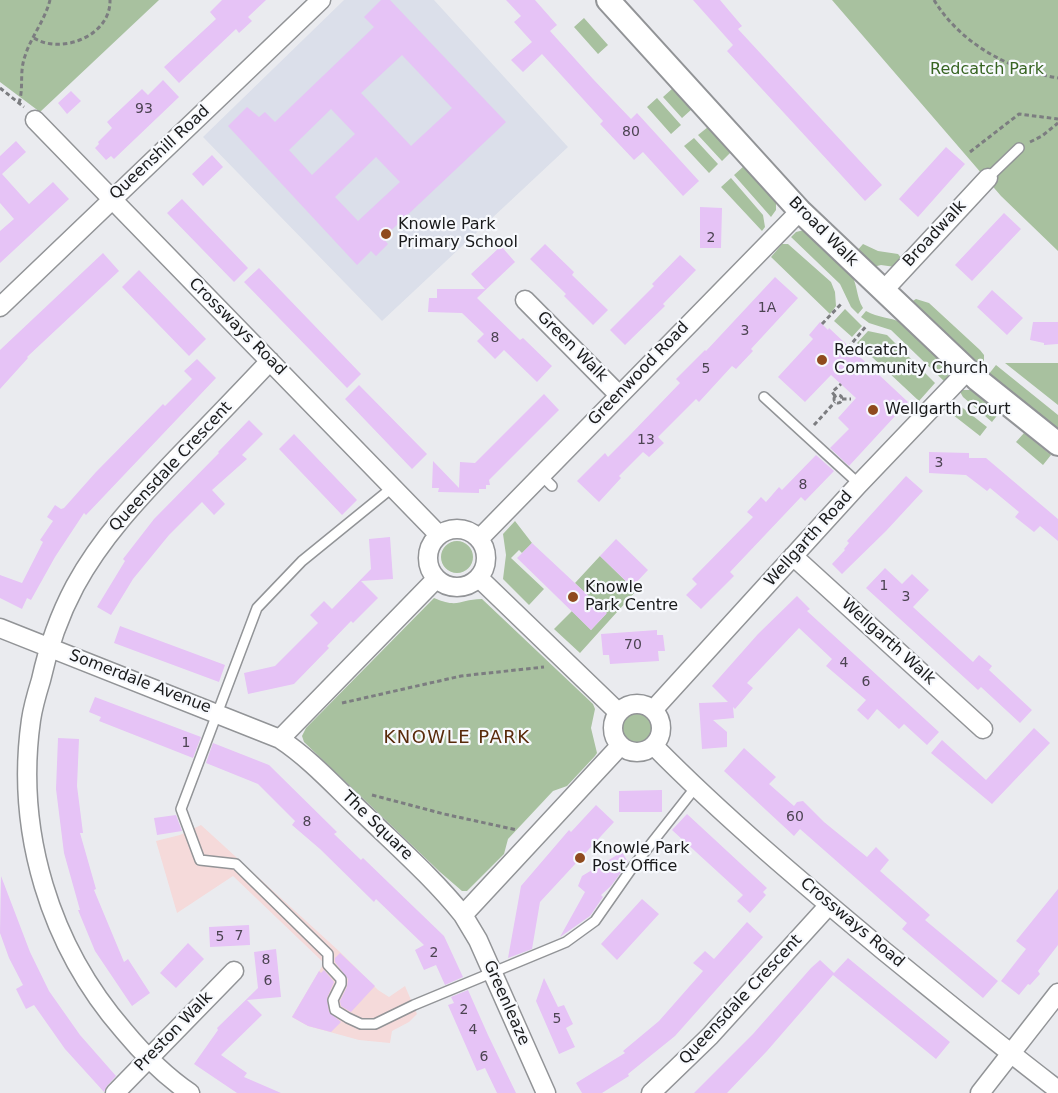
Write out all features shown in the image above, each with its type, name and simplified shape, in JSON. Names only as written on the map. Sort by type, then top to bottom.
[{"type":"street","name":"Queenshill Road","points":[[0,307],[321,0]]},
{"type":"street","name":"Broad Walk","points":[[608,0],[800,211],[968,369],[1058,444]]},
{"type":"street","name":"Crossways Road","points":[[35,120],[439,535]]},
{"type":"street","name":"Broadwalk","points":[[883,291],[988,178]]},
{"type":"street","name":"Greenwood Road","points":[[480,539],[547,480],[619,394],[800,211]]},
{"type":"street","name":"Green Walk","points":[[525,300],[619,394]]},
{"type":"street","name":"Queensdale Crescent","points":[[190,1093],[148,1059],[104,1008],[79,969],[57,927],[41,875],[30,822],[27,771],[31,718],[49,646],[74,588],[99,546],[126,512],[270,361]]},
{"type":"street","name":"Wellgarth Road","points":[[652,710],[968,369]]},
{"type":"street","points":[[464,530],[480,539],[485,548],[486,559],[479,578],[471,584],[453,587],[444,585],[436,579],[430,569],[428,557],[431,545],[439,535],[447,531],[464,530]]},
{"type":"street","name":"Wellgarth Walk","points":[[793,556],[983,729]]},
{"type":"street","points":[[479,578],[618,712]]},
{"type":"street","points":[[280,739],[436,579]]},
{"type":"street","name":"Somerdale Avenue","points":[[0,628],[280,739]]},
{"type":"street","points":[[639,704],[652,710],[658,716],[660,724],[658,739],[654,746],[640,752],[632,752],[620,746],[612,729],[618,712],[624,707],[639,704]]},
{"type":"street","name":"The Square","points":[[280,739],[295,749],[358,808],[443,890],[463,915]]},
{"type":"street","points":[[463,915],[620,746]]},
{"type":"street","name":"Crossways Road","points":[[654,746],[695,788],[829,905],[1058,1090]]},
{"type":"street","name":"Queensdale Crescent","points":[[651,1093],[710,1036],[829,905]]},
{"type":"street","name":"Greenleaze","points":[[463,915],[478,940],[546,1093]]},
{"type":"street","name":"Preston Walk","points":[[115,1093],[234,971]]},
{"type":"street","points":[[980,1093],[1058,993]]},
{"type":"lane","points":[[988,178],[1019,148]]},
{"type":"lane","points":[[764,397],[859,484]]},
{"type":"lane","points":[[393,487],[302,561],[257,608],[181,812],[200,860],[236,864],[328,954],[328,965],[341,979],[333,1000],[335,1010],[361,1024],[375,1024],[414,1005],[566,942],[595,921],[632,868],[695,788]]},
{"type":"path","points":[[19,103],[22,92],[20,77],[25,55],[50,0]]},
{"type":"path","points":[[34,38],[44,44],[59,45],[78,40],[99,30],[105,22],[110,0]]},
{"type":"path","points":[[934,0],[957,28],[975,45],[1017,68],[1058,78]]},
{"type":"path","points":[[0,88],[35,120]]},
{"type":"path","points":[[970,152],[1019,114],[1058,121]]},
{"type":"path","points":[[1019,148],[1042,136],[1058,121]]},
{"type":"path","points":[[822,324],[842,303]]},
{"type":"path","points":[[848,348],[867,325]]},
{"type":"path","points":[[841,384],[832,392],[842,399]]},
{"type":"path","points":[[836,396],[836,402]]},
{"type":"path","points":[[805,435],[836,402],[851,399]]},
{"type":"path","points":[[340,704],[461,676],[567,665]]},
{"type":"path","points":[[366,794],[536,834]]},
{"type":"shaded area","name":"Knowle Park Primary School","points":[[344,0],[434,0],[568,147],[382,321],[203,137]]},
{"type":"shaded area","points":[[201,825],[340,952],[378,990],[389,997],[405,986],[417,1014],[409,1022],[392,1031],[390,1043],[359,1040],[308,1026],[292,1017],[324,963],[233,876],[177,913],[156,841],[180,835]]},
{"type":"green space","points":[[0,0],[159,0],[40,112],[0,82]]},
{"type":"green space","name":"Redcatch Park","points":[[832,0],[1058,0],[1058,251],[1001,196]]},
{"type":"green space","points":[[584,18],[608,45],[598,54],[574,27]]},
{"type":"green space","points":[[673,88],[692,109],[682,118],[663,97]]},
{"type":"green space","points":[[657,98],[681,125],[671,134],[647,107]]},
{"type":"green space","points":[[708,127],[731,152],[722,161],[698,135]]},
{"type":"green space","points":[[694,138],[718,164],[709,173],[684,146]]},
{"type":"green space","points":[[744,166],[776,202],[776,210],[771,217],[734,175]]},
{"type":"green space","points":[[731,178],[763,215],[765,227],[762,231],[721,187]]},
{"type":"green space","points":[[804,230],[851,274],[863,308],[858,314],[851,307],[840,284],[791,237],[796,232]]},
{"type":"green space","points":[[782,244],[788,244],[831,282],[835,292],[836,306],[830,314],[771,257]]},
{"type":"green space","points":[[863,244],[878,251],[898,254],[902,259],[895,267],[881,265],[873,267],[856,252]]},
{"type":"green space","points":[[916,299],[929,303],[980,350],[984,355],[984,361],[978,366],[911,302]]},
{"type":"green space","points":[[845,309],[862,326],[852,337],[834,321]]},
{"type":"green space","points":[[866,311],[898,321],[914,332],[950,369],[946,383],[891,330],[869,323],[861,317]]},
{"type":"green space","points":[[868,331],[887,335],[935,383],[919,401],[857,343]]},
{"type":"green space","points":[[1005,363],[1058,363],[1058,405]]},
{"type":"green space","points":[[996,365],[1058,415],[1058,431],[988,375]]},
{"type":"green space","points":[[959,390],[973,390],[998,409],[999,413],[992,422],[963,397]]},
{"type":"green space","points":[[952,405],[959,405],[987,427],[980,436],[948,411]]},
{"type":"green space","points":[[1024,433],[1051,455],[1043,465],[1016,442]]},
{"type":"green space","points":[[515,521],[532,543],[522,553],[519,550],[511,558],[544,589],[529,605],[503,579],[506,555],[503,534]]},
{"type":"green space","points":[[457,541],[468,546],[473,557],[468,568],[457,573],[446,568],[441,557],[446,546]]},
{"type":"green space","points":[[600,556],[636,591],[580,653],[554,629],[572,611],[591,630],[606,614],[575,583]]},
{"type":"green space","points":[[434,598],[449,603],[482,599],[593,704],[595,709],[591,728],[597,753],[595,756],[567,786],[553,791],[508,839],[504,854],[467,891],[462,891],[440,872],[304,742],[302,736],[306,728]]},
{"type":"green space","points":[[637,712],[648,717],[653,728],[648,739],[637,744],[626,739],[621,728],[626,717]]},
{"type":"building","points":[[222,0],[266,0],[248,17],[252,21],[239,33],[236,29],[179,83],[164,67],[216,19],[210,12]]},
{"type":"building","name":"Knowle Park Primary School","points":[[381,0],[390,0],[506,122],[383,238],[388,244],[376,256],[371,251],[357,265],[228,126],[247,107],[259,117],[265,112],[275,122],[374,27],[364,17]],"holes":[[[402,55],[452,108],[411,146],[361,93]],[[331,109],[355,134],[312,175],[289,150]],[[376,157],[400,182],[358,221],[335,197]]]},
{"type":"building","points":[[506,0],[535,0],[557,25],[550,31],[593,79],[631,119],[637,113],[699,181],[683,196],[643,152],[634,160],[600,124],[603,121],[542,54],[523,72],[511,60],[532,42],[514,22],[521,16]]},
{"type":"building","points":[[693,0],[720,0],[742,26],[738,29],[882,185],[865,201],[727,51],[733,45]]},
{"type":"building","points":[[163,80],[179,97],[114,159],[111,156],[106,160],[95,148],[112,128],[107,122],[142,89],[148,95]]},
{"type":"building","points":[[71,91],[81,101],[67,114],[58,103]]},
{"type":"building","points":[[16,141],[26,152],[2,174],[29,204],[53,182],[69,199],[0,263],[0,231],[14,219],[0,203],[0,156]]},
{"type":"building","points":[[946,147],[965,164],[918,217],[899,199]]},
{"type":"building","points":[[212,155],[223,167],[203,186],[192,174]]},
{"type":"building","points":[[182,199],[248,268],[234,282],[167,213]]},
{"type":"building","points":[[700,207],[722,208],[721,248],[700,248]]},
{"type":"building","points":[[1004,213],[1021,229],[972,281],[955,265]]},
{"type":"building","points":[[545,244],[574,272],[572,275],[608,310],[593,325],[564,296],[566,294],[530,259]]},
{"type":"building","points":[[501,246],[515,262],[477,298],[520,340],[523,338],[552,366],[537,382],[504,350],[495,359],[477,341],[484,334],[462,313],[428,312],[429,298],[437,298],[437,289],[485,289],[471,274]]},
{"type":"building","points":[[103,253],[119,271],[27,357],[0,389],[0,350]]},
{"type":"building","points":[[680,255],[696,270],[663,304],[665,306],[625,345],[610,330],[654,286],[652,284]]},
{"type":"building","points":[[259,268],[361,374],[347,388],[244,282]]},
{"type":"building","points":[[139,270],[206,339],[189,356],[122,287]]},
{"type":"building","points":[[775,277],[798,298],[751,349],[753,351],[736,369],[732,366],[699,402],[696,399],[658,437],[664,443],[649,457],[643,452],[619,476],[621,478],[599,502],[577,481],[605,453],[608,457],[628,437],[680,383],[676,379],[706,351]]},
{"type":"building","points":[[992,290],[1023,318],[1007,335],[977,307]]},
{"type":"building","points":[[820,322],[908,402],[849,466],[830,448],[849,429],[838,418],[856,398],[831,375],[805,402],[778,377],[813,339],[809,335]]},
{"type":"building","points":[[1033,322],[1058,322],[1058,344],[1044,345],[1044,343],[1030,340]]},
{"type":"building","points":[[197,359],[216,378],[86,515],[84,513],[55,557],[31,600],[27,598],[22,609],[0,598],[0,575],[22,583],[43,542],[40,540],[53,521],[47,517],[55,505],[61,509],[64,508],[163,404],[165,406],[192,379],[184,371]]},
{"type":"building","points":[[359,385],[427,454],[412,469],[345,399]]},
{"type":"building","points":[[544,394],[559,410],[489,480],[490,485],[486,485],[486,489],[479,489],[479,493],[438,492],[439,488],[432,488],[433,461],[459,488],[460,462],[475,463]]},
{"type":"building","points":[[249,420],[263,434],[242,455],[247,459],[212,490],[225,504],[214,515],[202,502],[169,535],[133,579],[111,615],[97,607],[125,561],[123,559],[154,519]]},
{"type":"building","points":[[294,434],[357,500],[342,515],[279,449]]},
{"type":"building","points":[[929,452],[969,453],[969,458],[986,458],[1058,519],[1058,541],[1040,526],[1034,532],[1015,517],[1019,512],[990,488],[987,491],[966,475],[929,473]]},
{"type":"building","points":[[816,455],[834,471],[805,501],[801,497],[730,572],[734,576],[701,609],[686,595],[697,584],[692,579],[753,517],[747,512],[761,497],[766,502],[779,487],[782,490]]},
{"type":"building","points":[[906,476],[923,491],[842,574],[832,564],[845,550],[849,543],[847,541]]},
{"type":"building","points":[[390,537],[393,579],[361,581],[378,598],[353,623],[351,621],[327,646],[329,648],[294,684],[248,694],[244,673],[275,666],[318,623],[310,615],[324,601],[332,609],[371,569],[369,539]]},
{"type":"building","points":[[616,539],[648,570],[632,587],[600,556]]},
{"type":"building","name":"Knowle Park Centre","points":[[532,543],[607,613],[591,630],[517,558]]},
{"type":"building","points":[[885,568],[902,584],[912,574],[929,590],[913,607],[973,662],[979,655],[992,666],[989,670],[1032,710],[1020,723],[981,687],[978,690],[866,588]]},
{"type":"building","points":[[797,596],[810,609],[807,611],[939,732],[927,745],[904,724],[899,729],[877,709],[868,720],[857,710],[866,700],[826,666],[832,659],[799,628],[747,683],[753,688],[735,709],[733,707],[734,718],[713,720],[727,732],[727,747],[702,749],[699,703],[728,702],[712,686],[758,634]]},
{"type":"building","points":[[120,626],[225,665],[219,682],[114,643]]},
{"type":"building","points":[[657,630],[657,635],[663,635],[665,651],[658,651],[659,661],[610,664],[609,655],[603,655],[601,634]]},
{"type":"building","points":[[95,697],[201,737],[193,758],[99,721],[101,717],[89,712]]},
{"type":"building","points":[[1034,728],[1050,743],[992,804],[931,753],[942,740],[986,780]]},
{"type":"building","points":[[58,738],[79,739],[77,786],[83,833],[80,833],[96,889],[94,890],[124,962],[128,959],[150,993],[132,1006],[95,951],[78,910],[80,910],[64,853],[56,789]]},
{"type":"building","points":[[213,743],[269,765],[337,832],[334,834],[361,860],[363,858],[444,936],[463,977],[445,985],[436,965],[424,970],[415,950],[424,945],[376,899],[374,902],[292,825],[295,821],[258,784],[206,763]]},
{"type":"building","points":[[744,748],[776,777],[769,784],[794,806],[797,802],[803,801],[824,822],[867,857],[876,847],[889,860],[880,871],[930,915],[925,920],[998,981],[983,998],[902,929],[907,923],[800,829],[794,836],[724,771]]},
{"type":"building","points":[[662,790],[662,812],[619,812],[619,791]]},
{"type":"building","points":[[596,805],[614,822],[540,902],[532,949],[508,958],[521,886],[569,830],[571,832]]},
{"type":"building","points":[[687,814],[767,888],[763,892],[766,895],[750,913],[737,901],[743,895],[672,830]]},
{"type":"building","points":[[176,815],[182,831],[157,835],[154,818]]},
{"type":"building","points":[[622,852],[628,862],[611,886],[601,895],[603,897],[590,916],[560,937],[585,892],[578,886],[582,876]]},
{"type":"building","points":[[1,876],[30,952],[49,991],[80,1035],[116,1076],[104,1092],[65,1049],[34,1005],[26,1009],[16,989],[23,985],[9,958],[0,933]]},
{"type":"building","points":[[1058,889],[1058,945],[1038,971],[1040,974],[1019,995],[1001,981],[1026,949],[1016,941]]},
{"type":"building","points":[[642,899],[659,914],[617,960],[601,944]]},
{"type":"building","points":[[747,922],[763,937],[675,1036],[628,1074],[629,1076],[602,1093],[582,1093],[576,1083],[625,1053],[623,1051],[659,1021],[703,971],[693,963],[705,951],[714,959]]},
{"type":"building","points":[[249,925],[250,945],[210,947],[209,927]]},
{"type":"building","points":[[188,943],[204,959],[176,988],[160,973]]},
{"type":"building","points":[[276,949],[281,997],[247,1000],[262,1015],[221,1055],[247,1073],[244,1077],[281,1093],[237,1093],[194,1064],[218,1030],[217,1028],[258,988],[254,952]]},
{"type":"building","points":[[340,953],[375,986],[351,1012],[341,1006],[340,1001],[348,979],[335,962],[335,958]]},
{"type":"building","points":[[848,958],[950,1042],[936,1059],[833,975],[727,1093],[694,1093],[753,1034],[820,960],[834,973]]},
{"type":"building","points":[[324,970],[334,982],[327,998],[329,1012],[341,1022],[331,1032],[308,1026],[292,1017],[319,971],[321,973]]},
{"type":"building","points":[[544,978],[558,1007],[564,1005],[573,1024],[566,1028],[575,1047],[559,1054],[536,1001]]},
{"type":"building","points":[[468,990],[516,1093],[497,1093],[485,1068],[477,1071],[448,1005],[454,1003],[451,997]]},
{"type":"place","name":"Knowle Park Primary School","points":[[386,234]]},
{"type":"place","name":"Redcatch Community Church","points":[[822,360]]},
{"type":"place","name":"Wellgarth Court","points":[[873,410]]},
{"type":"place","name":"Knowle Park Centre","points":[[573,597]]},
{"type":"place","name":"Knowle Park Post Office","points":[[580,858]]},
{"type":"district","name":"KNOWLE PARK","points":[[457,738]]}]
